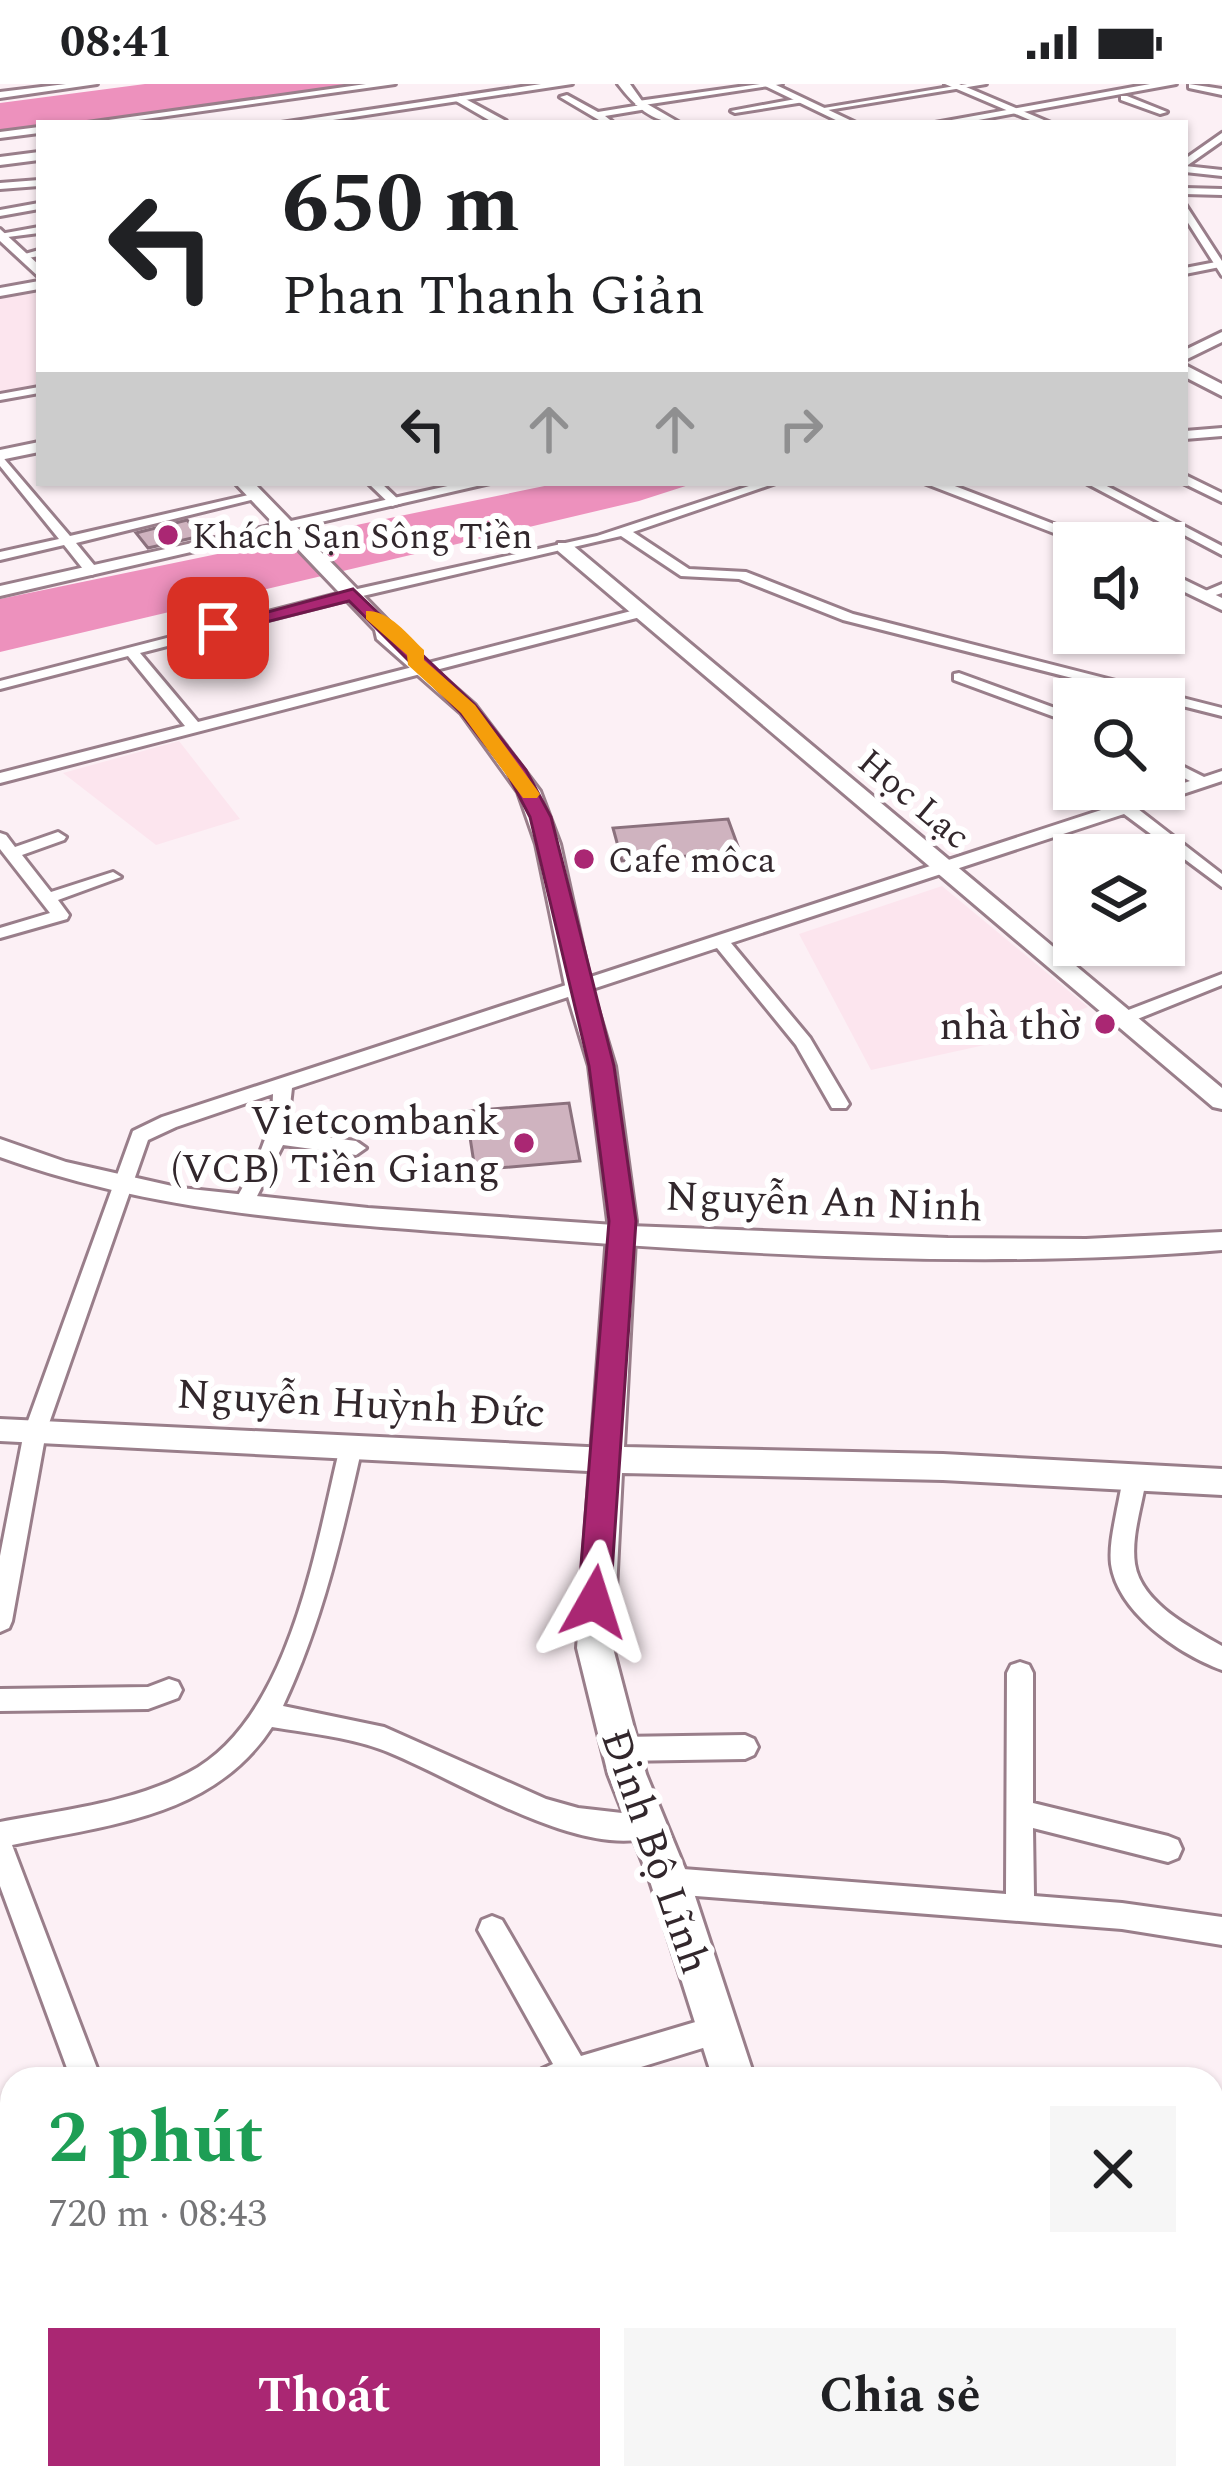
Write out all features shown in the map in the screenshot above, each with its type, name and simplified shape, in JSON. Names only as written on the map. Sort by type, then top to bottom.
[{"type":"main road","points":[[624,84],[640,105],[668,120]]},
{"type":"main road","points":[[988,120],[1171,84]]},
{"type":"main road","points":[[962,120],[1203,84]]},
{"type":"main road","points":[[308,120],[565,90]]},
{"type":"main road","points":[[0,161],[36,156]]},
{"type":"main road","points":[[2,235],[31,255]]},
{"type":"main road","points":[[0,287],[36,279]]},
{"type":"main road","points":[[1188,372],[1222,391]]},
{"type":"main road","points":[[0,456],[36,448]]},
{"type":"main road","name":"Đinh Bộ Lĩnh","points":[[251,490],[385,629],[384,635],[421,668],[456,712],[470,717],[516,770],[540,817],[579,991],[602,1066],[621,1236],[595,1648],[620,1749],[670,1881],[730,2067]]},
{"type":"main road","name":"Nguyễn Huỳnh Đức","points":[[608,1460],[944,1467],[1222,1482]]},
{"type":"street","points":[[0,95],[92,84]]},
{"type":"street","points":[[115,120],[390,84]]},
{"type":"street","points":[[695,84],[734,110],[796,98]]},
{"type":"street","points":[[597,115],[778,84]]},
{"type":"street","points":[[822,110],[982,84]]},
{"type":"street","points":[[1004,84],[1019,89]]},
{"type":"street","points":[[767,85],[844,120]]},
{"type":"street","points":[[860,90],[900,86],[923,93]]},
{"type":"street","points":[[954,86],[1039,120]]},
{"type":"street","points":[[1193,86],[1222,92]]},
{"type":"street","points":[[565,90],[605,120]]},
{"type":"street","points":[[1124,98],[1162,112]]},
{"type":"street","points":[[460,99],[497,120]]},
{"type":"street","points":[[1102,101],[1133,112]]},
{"type":"street","points":[[0,135],[36,130]]},
{"type":"street","points":[[1188,166],[1222,136]]},
{"type":"street","points":[[1188,169],[1222,173]]},
{"type":"street","points":[[1188,171],[1210,182]]},
{"type":"street","points":[[5,189],[36,186]]},
{"type":"street","points":[[5,189],[23,209]]},
{"type":"street","points":[[1188,191],[1222,192]]},
{"type":"street","points":[[0,215],[36,208]]},
{"type":"street","points":[[0,215],[36,209]]},
{"type":"street","points":[[1188,220],[1219,268],[1188,271]]},
{"type":"street","points":[[2,235],[36,230]]},
{"type":"street","points":[[1188,354],[1222,335]]},
{"type":"street","points":[[0,397],[36,391]]},
{"type":"street","points":[[1188,435],[1222,432]]},
{"type":"street","points":[[0,456],[92,571]]},
{"type":"street","points":[[1188,481],[1222,498]]},
{"type":"street","points":[[377,486],[396,503]]},
{"type":"street","points":[[0,590],[289,530],[469,486]]},
{"type":"street","points":[[0,685],[348,590],[564,547],[760,486]]},
{"type":"street","points":[[940,486],[1053,528]]},
{"type":"street","points":[[1098,486],[1222,551]]},
{"type":"street","points":[[0,556],[251,490]]},
{"type":"street","points":[[620,530],[686,573],[742,575],[848,617],[1222,712]]},
{"type":"street","name":"Học Lạc","points":[[564,547],[1222,1101]]},
{"type":"street","points":[[1185,586],[1222,605]]},
{"type":"street","points":[[1203,595],[1222,588]]},
{"type":"street","points":[[0,778],[643,612]]},
{"type":"street","points":[[131,651],[193,726]]},
{"type":"street","points":[[959,677],[1053,712]]},
{"type":"street","points":[[1185,773],[1203,782]]},
{"type":"street","points":[[1185,787],[1222,776]]},
{"type":"street","points":[[0,1621],[35,1432],[140,1136],[1113,810]]},
{"type":"street","points":[[1129,810],[1222,882]]},
{"type":"street","points":[[0,933],[61,915],[6,845],[58,837]]},
{"type":"street","points":[[48,898],[113,877]]},
{"type":"street","points":[[723,944],[804,1042],[839,1104]]},
{"type":"street","points":[[1124,1018],[1222,980]]},
{"type":"street","points":[[244,1203],[275,1138],[285,1105],[282,1085]]},
{"type":"street","points":[[275,1138],[356,1148]]},
{"type":"street","name":"Nguyễn An Ninh","points":[[0,1148],[122,1189],[621,1236],[1114,1249],[1222,1241]]},
{"type":"street","name":"Nguyễn Huỳnh Đức","points":[[0,1430],[608,1460]]},
{"type":"street","points":[[0,1835],[146,1803],[199,1780],[236,1757],[264,1714],[319,1578],[351,1447]]},
{"type":"street","points":[[1134,1479],[1123,1565],[1131,1584],[1181,1635],[1222,1659]]},
{"type":"street","points":[[1020,1672],[1020,1910]]},
{"type":"street","points":[[0,1700],[148,1697],[169,1690]]},
{"type":"street","points":[[264,1714],[381,1738],[518,1800],[592,1827],[648,1826]]},
{"type":"street","points":[[620,1749],[745,1747]]},
{"type":"street","points":[[1020,1812],[1168,1849]]},
{"type":"street","points":[[0,1850],[81,2067]]},
{"type":"street","points":[[670,1881],[1122,1916],[1222,1931]]},
{"type":"street","points":[[492,1930],[559,2067]]},
{"type":"street","points":[[594,2067],[719,2030]]},
{"type":"shaded area","points":[[145,84],[368,84],[92,120],[36,120],[36,127],[0,132],[0,103]]},
{"type":"shaded area","points":[[36,293],[36,386],[0,392],[0,299]]},
{"type":"shaded area","points":[[545,486],[686,486],[0,652],[0,599]]},
{"type":"shaded area","points":[[179,741],[240,819],[156,845],[63,773]]},
{"type":"shaded area","points":[[942,886],[1088,1007],[1003,1041],[871,1070],[799,934]]},
{"type":"building","name":"Khách Sạn Sông Tiền","points":[[187,520],[201,536],[148,548],[136,533]]},
{"type":"building","points":[[728,819],[740,852],[622,861],[613,828]]},
{"type":"building","name":"Vietcombank (VCB) Tiền Giang","points":[[569,1103],[580,1161],[475,1170],[466,1111]]},
{"type":"slow traffic","points":[[372,615],[395,632],[417,654],[414,661],[468,709],[530,794]]},
{"type":"place","name":"Khách Sạn Sông Tiền","points":[[168,535]]},
{"type":"place","name":"Cafe môca","points":[[584,859]]},
{"type":"place","name":"nhà thờ","points":[[1105,1024]]},
{"type":"place","name":"Vietcombank (VCB) Tiền Giang","points":[[524,1143]]},
{"type":"route","points":[[218,628],[353,594],[385,629],[395,632],[417,654],[414,661],[468,709],[516,770],[540,817],[579,991],[602,1066],[622,1221],[594,1602]]}]
